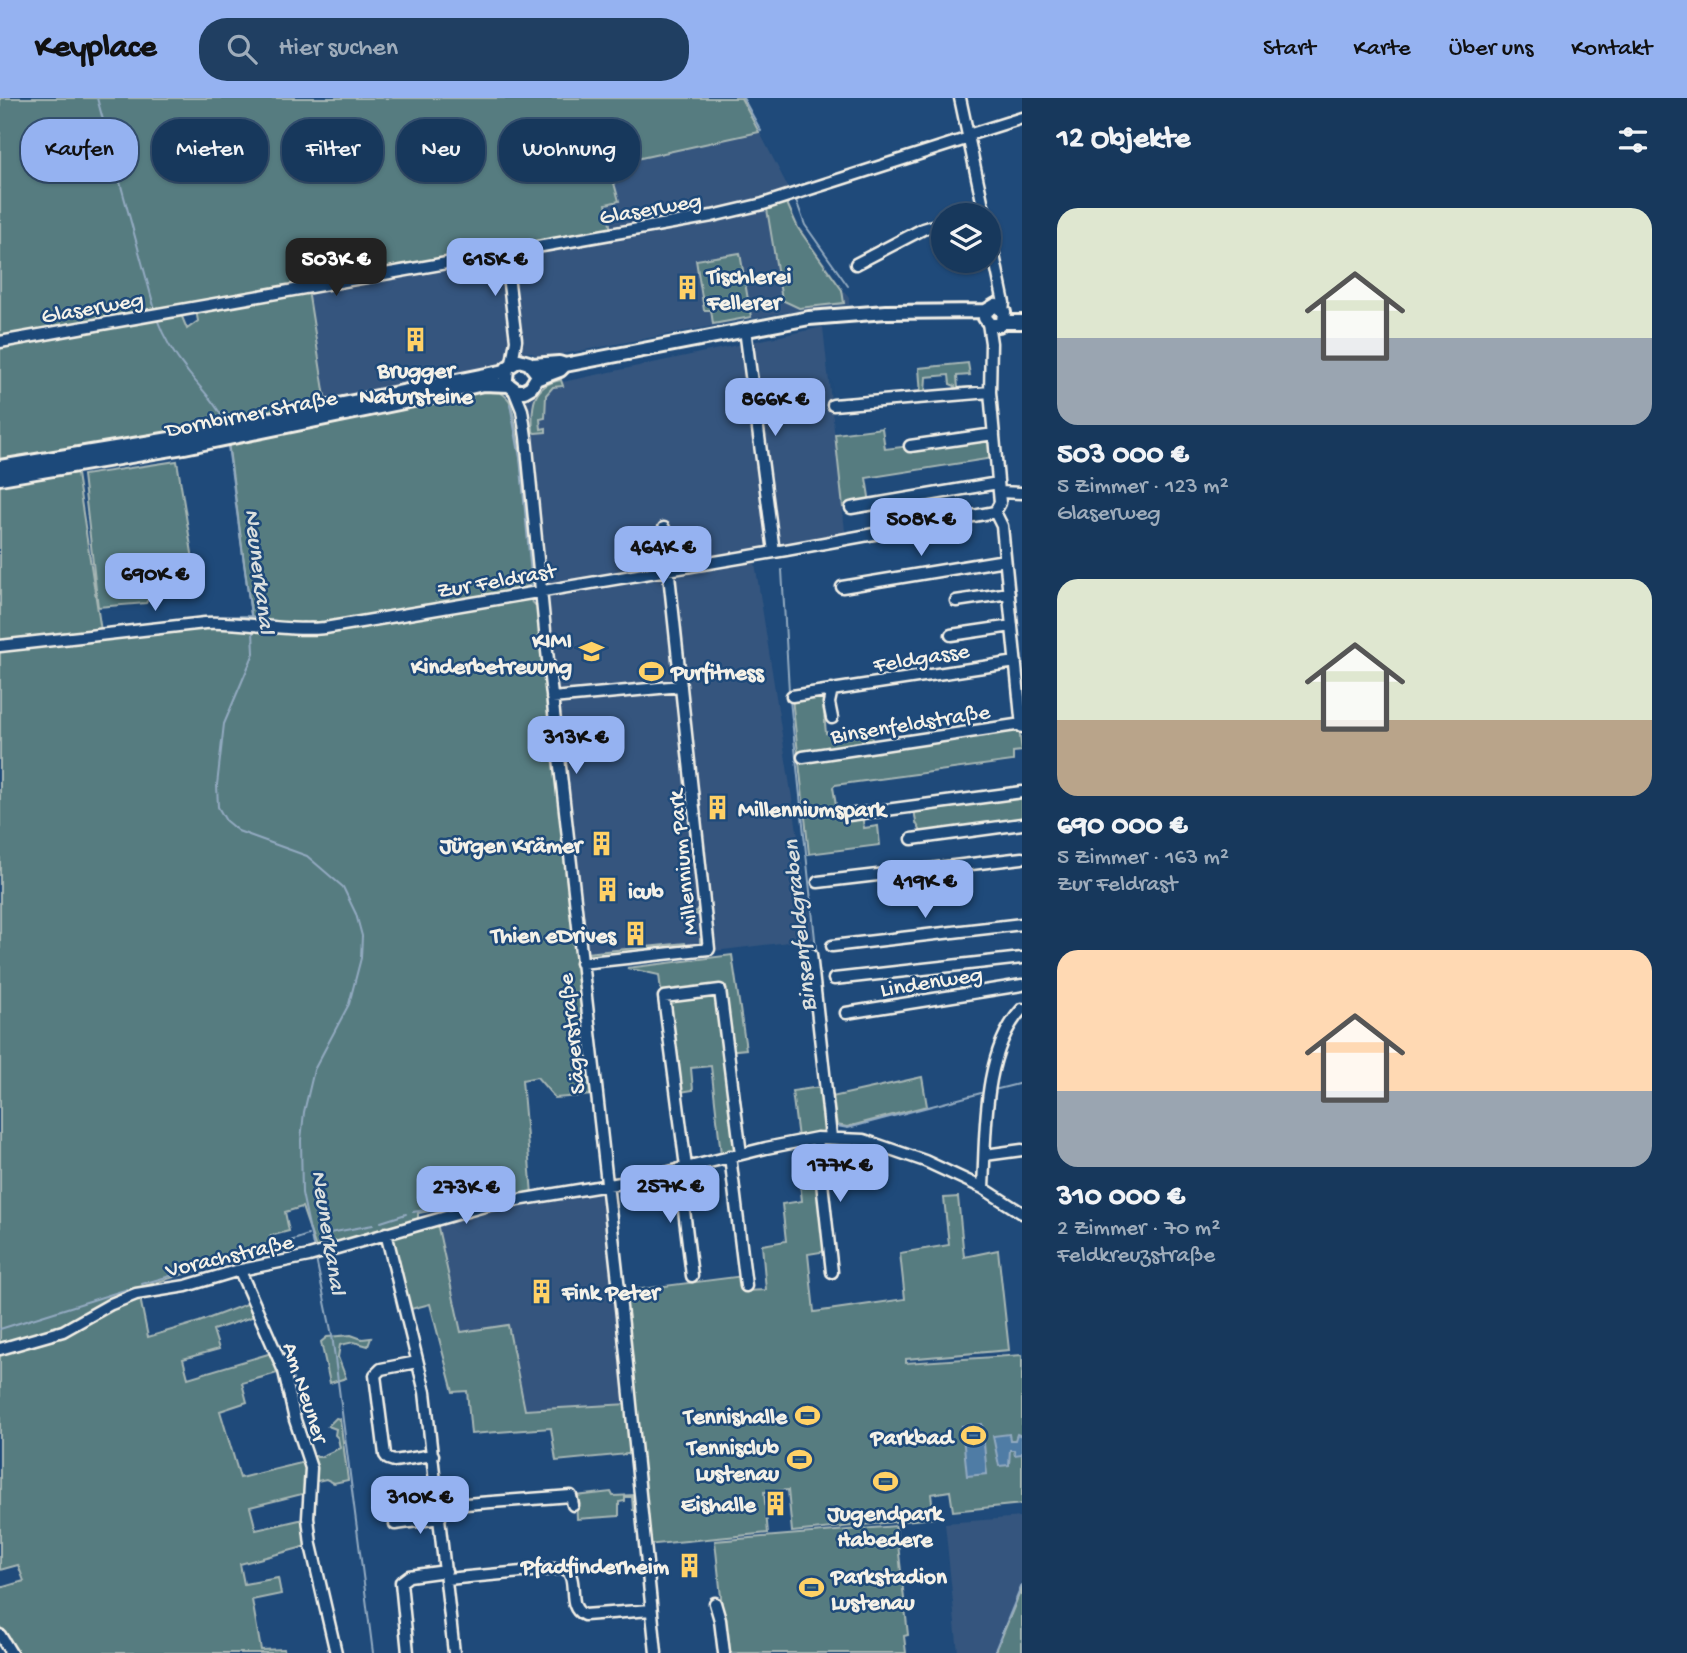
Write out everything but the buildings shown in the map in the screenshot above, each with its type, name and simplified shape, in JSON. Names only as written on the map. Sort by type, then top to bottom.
[{"type":"main road","name":"Dornbirner Straße","points":[[0,467],[176,438],[529,363],[565,365],[745,329],[846,314],[947,312],[1022,316]]},
{"type":"main road","name":"Dornbirner Straße","points":[[995,316],[1022,323]]},
{"type":"main road","points":[[529,363],[532,384]]},
{"type":"main road","name":"Dornbirner Straße","points":[[0,478],[184,447],[483,384],[511,387],[532,384],[561,370],[565,365]]},
{"type":"main road","points":[[509,367],[511,387]]},
{"type":"street","points":[[960,98],[983,203]]},
{"type":"street","name":"Glaserweg","points":[[0,342],[736,211],[1022,118]]},
{"type":"street","points":[[856,264],[931,227]]},
{"type":"street","points":[[505,252],[516,340],[509,367]]},
{"type":"street","name":"Binsenfeldstraße","points":[[803,757],[1022,726],[1002,526],[995,512],[999,507],[990,392],[991,343],[1000,289],[997,273]]},
{"type":"street","points":[[745,329],[774,552]]},
{"type":"street","points":[[516,340],[529,363]]},
{"type":"street","name":"Sägerstraße","points":[[522,410],[532,384]]},
{"type":"street","name":"Sägerstraße","points":[[511,387],[522,410],[656,1653]]},
{"type":"street","points":[[833,405],[990,392]]},
{"type":"street","points":[[910,446],[994,434]]},
{"type":"street","points":[[851,508],[998,487],[1022,493]]},
{"type":"street","name":"Zur Feldrast","points":[[0,646],[205,623],[296,629],[325,628],[995,512]]},
{"type":"street","name":"Millennium Park","points":[[581,963],[709,949],[664,528]]},
{"type":"street","points":[[842,587],[1005,560]]},
{"type":"street","points":[[956,601],[1009,593]]},
{"type":"street","points":[[951,635],[1012,626]]},
{"type":"street","name":"Feldgasse","points":[[792,696],[1016,662]]},
{"type":"street","points":[[552,698],[681,686]]},
{"type":"street","points":[[832,689],[829,703],[832,718]]},
{"type":"street","points":[[848,815],[1022,792]]},
{"type":"street","points":[[912,839],[1022,824]]},
{"type":"street","points":[[818,882],[1022,858]]},
{"type":"street","points":[[832,946],[1022,923]]},
{"type":"street","points":[[811,954],[831,1137]]},
{"type":"street","points":[[834,979],[1022,958]]},
{"type":"street","name":"Lindenweg","points":[[846,1013],[1022,985]]},
{"type":"street","points":[[692,1276],[664,997],[720,990],[746,1286]]},
{"type":"street","points":[[983,1188],[991,1080],[1007,1032],[1022,1009]]},
{"type":"street","points":[[817,1138],[832,1272]]},
{"type":"street","name":"Vorachstraße","points":[[0,1349],[63,1331],[132,1295],[186,1286],[309,1256],[488,1205],[607,1185],[817,1138],[855,1138],[925,1161],[983,1188],[1022,1213]]},
{"type":"street","points":[[985,1155],[1022,1150]]},
{"type":"street","points":[[386,1233],[427,1401],[454,1653]]},
{"type":"street","name":"Am Neuner","points":[[240,1271],[284,1371],[295,1420],[311,1468],[308,1518],[311,1545],[336,1653]]},
{"type":"street","points":[[418,1362],[381,1369],[375,1375],[386,1455],[394,1461],[433,1455]]},
{"type":"street","points":[[439,1506],[571,1496],[573,1505]]},
{"type":"street","points":[[396,1524],[440,1518]]},
{"type":"street","points":[[408,1653],[401,1582],[409,1576],[565,1568],[572,1576],[575,1607],[584,1615],[651,1610]]},
{"type":"street","points":[[715,1603],[724,1653]]},
{"type":"street","points":[[0,1635],[11,1653]]},
{"type":"shaded area","points":[[493,98],[742,98],[791,193],[787,200],[799,226],[849,298],[849,305],[782,313],[542,358],[529,352],[510,354],[493,370],[326,403],[307,285],[409,182],[485,182],[485,119],[472,119]]},
{"type":"shaded area","points":[[823,327],[846,540],[754,556],[814,939],[588,969],[581,967],[520,391]]},
{"type":"shaded area","points":[[607,1185],[630,1403],[525,1410],[508,1325],[462,1332],[436,1219]]},
{"type":"shaded area","points":[[982,1424],[987,1474],[967,1476],[962,1426]]},
{"type":"shaded area","points":[[1009,1434],[1010,1440],[1015,1440],[1017,1434],[1022,1436],[1022,1454],[1015,1455],[1014,1450],[1010,1450],[1009,1465],[999,1466],[993,1436]]},
{"type":"shaded area","points":[[1022,1517],[1022,1583],[994,1653],[958,1653],[945,1523]]},
{"type":"green space","points":[[0,98],[741,98],[759,132],[640,158],[640,119],[499,119],[499,182],[614,182],[619,201],[606,204],[611,230],[180,312],[187,329],[198,321],[196,310],[308,290],[326,403],[75,461],[101,631],[218,625],[315,631],[529,598],[538,608],[593,1095],[555,1098],[537,1077],[522,1080],[532,1194],[418,1213],[418,1220],[317,1251],[302,1207],[285,1212],[289,1231],[270,1236],[272,1250],[138,1288],[148,1337],[252,1302],[258,1315],[213,1330],[219,1349],[183,1359],[188,1378],[275,1352],[284,1371],[242,1383],[247,1402],[220,1411],[240,1478],[309,1461],[310,1492],[250,1507],[256,1530],[308,1518],[311,1545],[240,1564],[244,1584],[278,1578],[281,1594],[252,1600],[261,1650],[284,1649],[285,1653],[11,1653],[0,1635],[0,1588],[24,1581],[18,1565],[0,1570],[0,1349],[80,1322],[0,1348]]},
{"type":"green space","points":[[786,201],[798,228],[842,290],[844,303],[799,308],[782,300],[767,209]]},
{"type":"green space","points":[[740,253],[751,317],[713,324],[711,310],[704,310],[696,260]]},
{"type":"green space","points":[[968,363],[970,375],[957,376],[958,388],[969,387],[969,391],[956,392],[955,386],[950,384],[949,375],[926,377],[925,394],[921,395],[919,368]]},
{"type":"green space","points":[[561,380],[563,386],[553,387],[546,395],[545,418],[540,419],[541,429],[546,428],[546,432],[533,432],[535,398],[544,387]]},
{"type":"green space","points":[[486,386],[507,398],[513,411],[524,492],[532,590],[319,626],[252,622],[228,442]]},
{"type":"green space","points":[[882,428],[885,449],[990,437],[993,458],[866,478],[870,503],[843,507],[835,434]]},
{"type":"green space","points":[[177,461],[198,590],[150,596],[146,603],[98,607],[83,475]]},
{"type":"green space","points":[[822,693],[826,733],[869,727],[874,748],[1019,729],[1022,751],[1013,752],[1013,761],[835,785],[833,787],[838,818],[862,815],[864,828],[878,826],[880,845],[809,854],[792,698]]},
{"type":"green space","points":[[1022,794],[1022,822],[923,835],[916,823],[914,808]]},
{"type":"green space","points":[[697,909],[704,911],[707,937],[702,945],[588,957],[587,953],[685,943],[686,946],[700,945],[700,939],[704,938],[702,916],[695,914]]},
{"type":"green space","points":[[732,955],[746,1049],[727,1051],[737,1151],[721,1154],[711,1066],[691,1068],[693,1090],[674,1093],[659,975],[627,968]]},
{"type":"green space","points":[[922,1077],[927,1106],[847,1127],[837,1125],[832,1097]]},
{"type":"green space","points":[[820,1087],[823,1089],[826,1133],[798,1138],[792,1091]]},
{"type":"green space","points":[[840,1142],[843,1182],[825,1184],[820,1144]]},
{"type":"green space","points":[[815,1144],[827,1251],[808,1254],[814,1312],[905,1299],[900,1253],[949,1245],[944,1198],[958,1197],[964,1257],[998,1250],[1009,1350],[906,1359],[906,1363],[1022,1355],[1022,1504],[953,1511],[950,1491],[931,1494],[934,1518],[792,1532],[788,1490],[764,1492],[768,1533],[646,1545],[637,1453],[556,1461],[551,1428],[471,1434],[467,1391],[453,1392],[430,1304],[407,1310],[391,1240],[394,1236],[437,1223],[461,1332],[508,1325],[525,1410],[637,1405],[625,1291],[743,1276],[745,1291],[766,1290],[762,1245],[786,1241],[782,1204],[802,1201],[796,1147]]},
{"type":"green space","points":[[351,1335],[362,1339],[371,1338],[368,1346],[354,1342],[340,1345],[338,1357],[346,1378],[330,1383],[321,1342],[327,1337]]},
{"type":"green space","points":[[336,1418],[340,1419],[348,1480],[334,1483],[326,1479],[313,1482],[311,1455],[320,1457],[340,1448],[335,1435],[336,1429],[328,1426]]},
{"type":"green space","points":[[611,1492],[613,1496],[634,1495],[637,1510],[633,1510],[632,1497],[625,1497],[625,1501],[619,1502],[619,1516],[577,1519],[576,1496]]},
{"type":"green space","name":"Parkstadion Lustenau","points":[[896,1526],[908,1635],[904,1636],[906,1653],[727,1653],[715,1541]]},
{"type":"green space","points":[[1022,1587],[1022,1653],[999,1653],[996,1651]]},
{"type":"waterway","name":"Neunerkanal","points":[[97,98],[155,310]]},
{"type":"waterway","points":[[743,98],[761,131]]},
{"type":"waterway","points":[[796,200],[805,225],[848,286]]},
{"type":"waterway","name":"Neunerkanal","points":[[157,319],[174,353],[223,419]]},
{"type":"waterway","points":[[5,347],[128,325]]},
{"type":"waterway","points":[[510,404],[520,458],[532,585],[519,589]]},
{"type":"waterway","name":"Neunerkanal","points":[[228,446],[252,622]]},
{"type":"waterway","name":"Binsenfeldgraben","points":[[782,570],[789,691]]},
{"type":"waterway","points":[[503,592],[510,591]]},
{"type":"waterway","points":[[487,595],[495,593]]},
{"type":"waterway","points":[[471,597],[479,596]]},
{"type":"waterway","points":[[454,600],[463,599]]},
{"type":"waterway","points":[[438,603],[447,601]]},
{"type":"waterway","points":[[421,605],[430,604]]},
{"type":"waterway","points":[[404,608],[414,607]]},
{"type":"waterway","points":[[386,612],[396,610]]},
{"type":"waterway","points":[[367,615],[378,613]]},
{"type":"waterway","points":[[350,617],[360,616]]},
{"type":"waterway","points":[[214,617],[259,618]]},
{"type":"waterway","points":[[192,619],[197,618]]},
{"type":"waterway","points":[[334,620],[343,619]]},
{"type":"waterway","points":[[170,621],[184,620]]},
{"type":"waterway","points":[[272,620],[276,621]]},
{"type":"waterway","points":[[319,622],[326,621]]},
{"type":"waterway","points":[[132,626],[161,622]]},
{"type":"waterway","points":[[86,631],[118,627]]},
{"type":"waterway","name":"Neunerkanal","points":[[253,631],[254,653],[224,724],[217,785],[218,807],[226,821],[238,831],[307,856],[343,887],[356,914],[362,936],[361,958],[349,1004],[314,1070],[304,1112],[301,1140],[302,1193],[314,1250]]},
{"type":"waterway","points":[[32,637],[78,632]]},
{"type":"waterway","points":[[14,639],[25,638]]},
{"type":"waterway","points":[[0,640],[7,640]]},
{"type":"waterway","name":"Binsenfeldgraben","points":[[790,700],[824,1025]]},
{"type":"waterway","name":"Binsenfeldgraben","points":[[994,1090],[1022,1083]]},
{"type":"waterway","name":"Binsenfeldgraben","points":[[834,1118],[837,1126],[848,1128],[985,1092]]},
{"type":"waterway","points":[[517,1194],[530,1192]]},
{"type":"waterway","points":[[491,1197],[510,1195]]},
{"type":"waterway","points":[[443,1207],[484,1199]]},
{"type":"waterway","points":[[413,1212],[436,1208]]},
{"type":"waterway","points":[[381,1222],[406,1214]]},
{"type":"waterway","points":[[324,1234],[373,1225]]},
{"type":"waterway","points":[[276,1246],[308,1235]]},
{"type":"waterway","points":[[142,1284],[269,1248]]},
{"type":"waterway","name":"Neunerkanal","points":[[316,1259],[332,1335],[373,1653]]},
{"type":"waterway","points":[[0,1329],[128,1289]]},
{"type":"waterway","points":[[994,1653],[1022,1585]]},
{"type":"place","name":"Tischlerei Fellerer","points":[[687,288]]},
{"type":"place","name":"Brugger Natursteine","points":[[416,339]]},
{"type":"place","name":"KIMI Kinderbetreuung","points":[[592,652]]},
{"type":"place","name":"Purfitness","points":[[651,671]]},
{"type":"place","name":"Millenniumspark","points":[[718,808]]},
{"type":"place","name":"Jürgen Krämer","points":[[602,844]]},
{"type":"place","name":"icub","points":[[608,890]]},
{"type":"place","name":"Thien eDrives","points":[[636,934]]},
{"type":"place","name":"Fink Peter","points":[[542,1291]]},
{"type":"place","name":"Tennishalle","points":[[807,1415]]},
{"type":"place","name":"Parkbad","points":[[973,1436]]},
{"type":"place","name":"Tennisclub Lustenau","points":[[799,1459]]},
{"type":"place","name":"Jugendpark Habedere","points":[[885,1482]]},
{"type":"place","name":"Eishalle","points":[[776,1503]]},
{"type":"place","name":"Pfadfinderheim","points":[[689,1565]]},
{"type":"place","name":"Parkstadion Lustenau","points":[[811,1588]]}]
